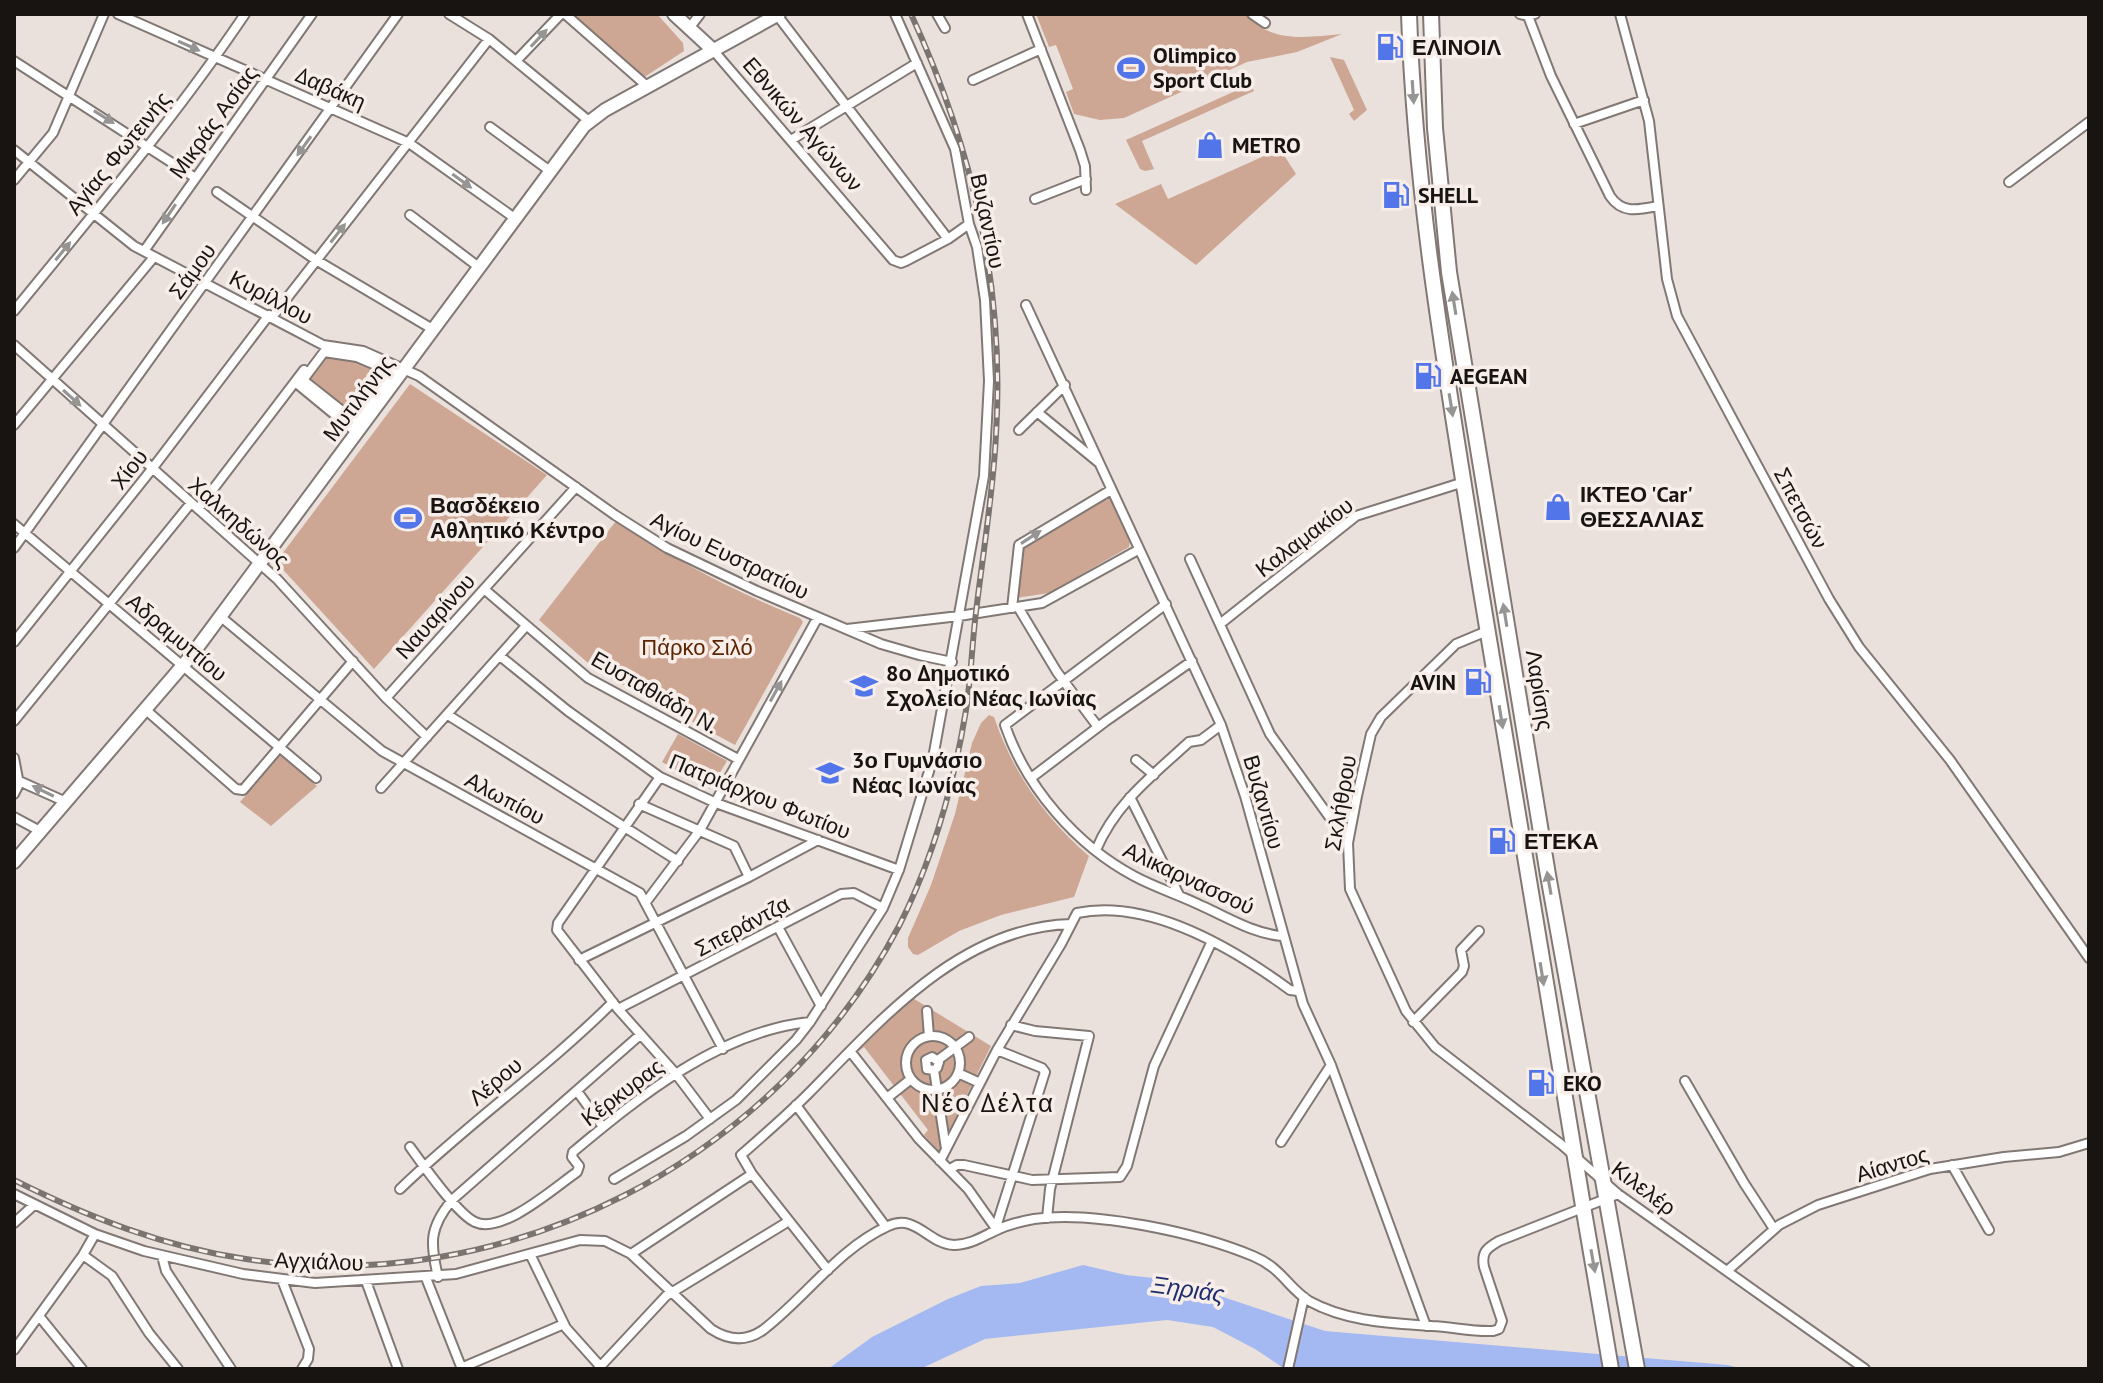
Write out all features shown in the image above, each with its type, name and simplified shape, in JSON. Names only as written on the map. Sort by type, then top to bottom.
[{"type":"main road","name":"Λαρίσης","points":[[1409,14],[1420,189],[1442,350],[1550,1019],[1611,1369]]},
{"type":"main road","name":"Λαρίσης","points":[[1431,14],[1435,128],[1449,272],[1550,887],[1603,1180],[1612,1196],[1637,1369]]},
{"type":"street","points":[[14,180],[53,133],[104,14]]},
{"type":"street","name":"Δαβάκη","points":[[118,14],[409,143],[516,219]]},
{"type":"street","name":"Αγίας Φωτεινής","points":[[14,311],[148,146],[245,14]]},
{"type":"street","name":"Μικράς Ασίας","points":[[144,251],[312,14]]},
{"type":"street","name":"Σάμου","points":[[14,548],[398,14]]},
{"type":"street","points":[[449,14],[489,39],[589,121]]},
{"type":"street","points":[[516,61],[563,14],[648,87]]},
{"type":"street","name":"Εθνικών Αγώνων","points":[[674,14],[713,50],[897,262],[906,261],[948,239]]},
{"type":"street","points":[[690,27],[700,14]]},
{"type":"street","points":[[778,14],[948,239],[969,224]]},
{"type":"street","name":"Μυτιλήνης","points":[[14,862],[184,665],[356,428],[405,369],[589,121],[778,14]]},
{"type":"street","name":"Βυζαντίου","points":[[883,908],[899,870],[933,758],[984,476],[989,381],[985,300],[977,247],[969,224],[955,149],[895,14]]},
{"type":"street","points":[[937,14],[945,28]]},
{"type":"street","points":[[1027,14],[1080,150],[1086,190]]},
{"type":"street","points":[[1252,14],[1265,23]]},
{"type":"street","name":"Σπετσών","points":[[1620,14],[1652,140],[1667,279],[1677,316],[1829,599],[1866,659],[1950,760],[2089,958]]},
{"type":"street","points":[[1528,15],[1551,76],[1615,203],[1630,210],[1658,206]]},
{"type":"street","name":"Χίου","points":[[14,642],[489,39]]},
{"type":"street","points":[[973,80],[1041,49]]},
{"type":"street","points":[[14,61],[194,177]]},
{"type":"street","points":[[791,140],[917,63]]},
{"type":"street","points":[[1574,124],[1644,100]]},
{"type":"street","points":[[2009,182],[2089,122]]},
{"type":"street","points":[[490,127],[550,171]]},
{"type":"street","name":"Κυρίλλου","points":[[14,150],[154,257],[323,345],[363,351],[405,369]]},
{"type":"street","points":[[1035,199],[1086,179]]},
{"type":"street","points":[[217,192],[316,260],[434,330]]},
{"type":"street","points":[[410,215],[480,268]]},
{"type":"street","points":[[14,425],[154,257]]},
{"type":"street","name":"Βυζαντίου","points":[[1026,305],[1221,725],[1245,796],[1298,991],[1331,1065],[1426,1326]]},
{"type":"street","name":"Χαλκηδώνος","points":[[14,345],[260,564],[302,604],[386,698],[427,737]]},
{"type":"street","points":[[14,721],[194,506],[323,345]]},
{"type":"street","points":[[324,352],[357,357],[392,372],[356,428],[303,380],[324,352]]},
{"type":"street","name":"Αγίου Ευστρατίου","points":[[405,369],[667,548],[846,629],[897,649],[952,662]]},
{"type":"street","points":[[295,382],[356,428]]},
{"type":"street","points":[[1019,430],[1065,385]]},
{"type":"street","points":[[1037,412],[1102,465]]},
{"type":"street","name":"Καλαμακίου","points":[[1220,624],[1356,516],[1464,482]]},
{"type":"street","name":"Ναυαρίνου","points":[[386,698],[576,487]]},
{"type":"street","points":[[1098,727],[1015,608],[1019,545],[1111,490]]},
{"type":"street","name":"Αδραμυττίου","points":[[14,524],[316,778]]},
{"type":"street","name":"Αγίου Ευστρατίου","points":[[846,629],[976,614],[1051,600],[1138,550]]},
{"type":"street","points":[[1190,559],[1275,744],[1348,843]]},
{"type":"street","name":"Ευσταθιάδη Ν.","points":[[484,589],[588,678],[738,759]]},
{"type":"street","points":[[1064,681],[1166,604]]},
{"type":"street","name":"Αλωπίου","points":[[221,617],[373,745],[640,893],[723,1049]]},
{"type":"street","points":[[646,902],[700,830],[818,617]]},
{"type":"street","points":[[381,788],[526,626]]},
{"type":"street","name":"Σκλήθρου","points":[[1413,1022],[1350,889],[1348,843],[1371,734],[1377,721],[1456,644],[1487,631]]},
{"type":"street","name":"Πατριάρχου Φωτίου","points":[[500,656],[568,711],[660,777],[716,803],[899,870]]},
{"type":"street","points":[[146,710],[236,789],[246,788],[353,661]]},
{"type":"street","points":[[1031,778],[1192,661]]},
{"type":"street","name":"Αλικαρνασσού","points":[[1064,681],[1005,725],[1031,778],[1060,816],[1096,850],[1136,877],[1260,931],[1282,936]]},
{"type":"street","points":[[448,715],[678,861]]},
{"type":"street","points":[[1096,850],[1111,818],[1130,797],[1189,742],[1201,740],[1221,725]]},
{"type":"street","points":[[14,758],[19,781],[14,794]]},
{"type":"street","points":[[1136,760],[1154,775]]},
{"type":"street","points":[[660,777],[557,927],[579,960],[710,1119]]},
{"type":"street","points":[[19,781],[66,802]]},
{"type":"street","points":[[1130,797],[1179,895]]},
{"type":"street","points":[[639,804],[734,846],[749,877]]},
{"type":"street","points":[[14,817],[40,831]]},
{"type":"street","points":[[579,960],[818,840]]},
{"type":"street","name":"Σπεράντζα","points":[[615,1005],[685,976],[845,893],[854,893],[883,908]]},
{"type":"street","points":[[614,1179],[710,1119],[755,1082],[810,1022],[883,908]]},
{"type":"street","points":[[940,1161],[997,1050],[1077,913],[1107,910],[1133,914],[1212,941],[1245,958],[1290,990],[1298,991]]},
{"type":"street","points":[[828,1270],[740,1158],[909,995],[976,950],[1028,930],[1071,924]]},
{"type":"street","points":[[778,927],[821,1006]]},
{"type":"street","points":[[1413,1022],[1462,972],[1461,950],[1479,931]]},
{"type":"street","points":[[950,1169],[964,1165],[1011,1177],[1052,1180],[1117,1178],[1126,1168],[1161,1047],[1212,941]]},
{"type":"street","name":"Λέρου","points":[[400,1189],[449,1143],[615,1005]]},
{"type":"street","points":[[927,1011],[929,1036]]},
{"type":"street","name":"Κέρκυρας","points":[[452,1200],[477,1223],[490,1224],[513,1216],[577,1172],[579,1166],[572,1157],[573,1152],[676,1074],[771,1028],[810,1022]]},
{"type":"street","name":"Κιλελέρ","points":[[1413,1022],[1435,1047],[1603,1180]]},
{"type":"street","points":[[1011,1025],[1089,1036],[1052,1180],[1047,1218]]},
{"type":"street","points":[[438,1277],[432,1251],[434,1228],[452,1200],[640,1035]]},
{"type":"street","points":[[929,1036],[944,1038],[955,1047],[960,1058],[958,1073],[948,1085],[936,1090],[923,1089],[911,1079],[905,1066],[914,1043],[929,1036]]},
{"type":"street","points":[[938,1060],[969,1037]]},
{"type":"street","points":[[996,1228],[1045,1072],[997,1050]]},
{"type":"street","points":[[850,1051],[919,1139],[968,1189],[996,1228]]},
{"type":"street","points":[[908,1052],[926,1060]]},
{"type":"street","points":[[926,1060],[932,1057],[938,1060]]},
{"type":"street","points":[[926,1060],[927,1069],[934,1070],[939,1066],[938,1060]]},
{"type":"street","points":[[1281,1142],[1331,1065]]},
{"type":"street","points":[[934,1070],[946,1150]]},
{"type":"street","points":[[958,1073],[980,1083]]},
{"type":"street","points":[[887,1098],[911,1079]]},
{"type":"street","points":[[1685,1081],[1774,1229]]},
{"type":"street","points":[[577,1091],[603,1127]]},
{"type":"street","points":[[796,1105],[886,1227]]},
{"type":"street","name":"Αίαντος","points":[[1727,1271],[1774,1229],[1818,1205],[1930,1169],[2059,1152],[2089,1143]]},
{"type":"street","points":[[410,1147],[452,1200]]},
{"type":"street","points":[[1952,1165],[1989,1230]]},
{"type":"street","points":[[752,1174],[631,1254],[711,1329],[729,1338],[744,1338],[767,1328],[856,1246],[886,1227],[907,1222],[954,1245],[970,1242],[996,1228],[1047,1218],[1078,1217],[1116,1221],[1209,1241],[1248,1254],[1272,1266],[1304,1297],[1329,1310],[1392,1325],[1482,1332],[1499,1329],[1502,1321],[1482,1260],[1487,1248],[1612,1196]]},
{"type":"street","name":"Αγχιάλου","points":[[14,1194],[95,1234],[162,1256],[282,1280],[315,1283],[438,1277],[494,1266],[580,1240],[595,1239],[614,1244],[631,1254]]},
{"type":"street","name":"Κιλελέρ","points":[[1612,1196],[1727,1271],[1865,1369]]},
{"type":"street","points":[[14,1223],[34,1205]]},
{"type":"street","points":[[530,1254],[564,1324],[599,1368],[655,1305],[789,1221]]},
{"type":"street","points":[[14,1350],[95,1234]]},
{"type":"street","points":[[83,1255],[112,1276],[154,1340],[178,1369]]},
{"type":"street","points":[[162,1256],[166,1271],[231,1369]]},
{"type":"street","points":[[426,1278],[462,1369],[564,1324]]},
{"type":"street","points":[[282,1280],[309,1349],[302,1369]]},
{"type":"street","points":[[366,1281],[398,1369]]},
{"type":"street","points":[[1288,1368],[1304,1297]]},
{"type":"street","points":[[39,1316],[82,1369]]},
{"type":"green space","points":[[657,14],[683,43],[684,51],[643,78],[571,15]]},
{"type":"green space","name":"Olimpico Sport Club","points":[[1036,14],[1246,14],[1256,24],[1278,34],[1303,37],[1342,34],[1297,52],[1247,62],[1124,118],[1100,120],[1074,114],[1066,92],[1073,89],[1056,45],[1049,47]]},
{"type":"green space","points":[[1330,57],[1344,60],[1367,110],[1354,121],[1349,114],[1354,110]]},
{"type":"green space","points":[[1251,84],[1254,91],[1142,141],[1154,169],[1140,169],[1126,140]]},
{"type":"green space","points":[[1280,149],[1296,174],[1196,265],[1115,204],[1161,184],[1168,199]]},
{"type":"green space","points":[[325,354],[348,356],[389,372],[355,420],[305,380]]},
{"type":"green space","name":"Βασδέκειο Αθλητικό Κέντρο","points":[[410,384],[547,475],[374,669],[276,562]]},
{"type":"green space","points":[[1109,499],[1130,541],[1129,547],[1049,593],[1016,598],[1022,547],[1099,501]]},
{"type":"green space","name":"Πάρκο Σιλό","points":[[616,521],[682,562],[803,622],[735,745],[596,670],[539,620]]},
{"type":"green space","points":[[989,715],[994,717],[1011,757],[1032,793],[1058,826],[1089,856],[1074,897],[1001,915],[959,931],[918,955],[913,954],[908,947],[908,938],[931,885],[955,814],[972,743],[981,723]]},
{"type":"green space","points":[[678,734],[727,761],[710,789],[662,762]]},
{"type":"green space","points":[[280,755],[317,786],[271,826],[240,802]]},
{"type":"green space","points":[[911,997],[991,1046],[939,1151],[924,1135],[928,1130],[864,1047],[859,1051],[858,1048]]},
{"type":"water","name":"Ξηριάς","points":[[1083,1265],[1126,1275],[1172,1280],[1325,1331],[1728,1365],[1742,1369],[1285,1369],[1213,1327],[1167,1320],[985,1339],[920,1369],[828,1369],[872,1337],[948,1299],[981,1286],[1020,1283]]},
{"type":"railway","points":[[14,1180],[127,1229],[216,1254],[344,1266],[441,1257],[535,1233],[625,1195],[707,1145],[782,1082],[846,1009],[899,926],[911,901],[932,848],[948,793],[968,698],[995,457],[995,325],[980,219],[952,116],[911,14]]},
{"type":"place","name":"ΕΛΙΝΟΙΛ","points":[[1390,47]]},
{"type":"place","name":"Olimpico Sport Club","points":[[1131,68]]},
{"type":"place","name":"METRO","points":[[1210,145]]},
{"type":"place","name":"SHELL","points":[[1396,195]]},
{"type":"place","name":"AEGEAN","points":[[1428,376]]},
{"type":"place","name":"ΙΚΤΕΟ 'Car' ΘΕΣΣΑΛΙΑΣ","points":[[1558,507]]},
{"type":"place","name":"Βασδέκειο Αθλητικό Κέντρο","points":[[408,518]]},
{"type":"place","name":"AVIN","points":[[1478,682]]},
{"type":"place","name":"8ο Δημοτικό Σχολείο Νέας Ιωνίας","points":[[864,686]]},
{"type":"place","name":"3ο Γυμνάσιο Νέας Ιωνίας","points":[[830,773]]},
{"type":"place","name":"ΕΤΕΚΑ","points":[[1502,841]]},
{"type":"place","name":"EKO","points":[[1541,1083]]},
{"type":"district","name":"Νέο Δέλτα","points":[[988,1102]]}]
